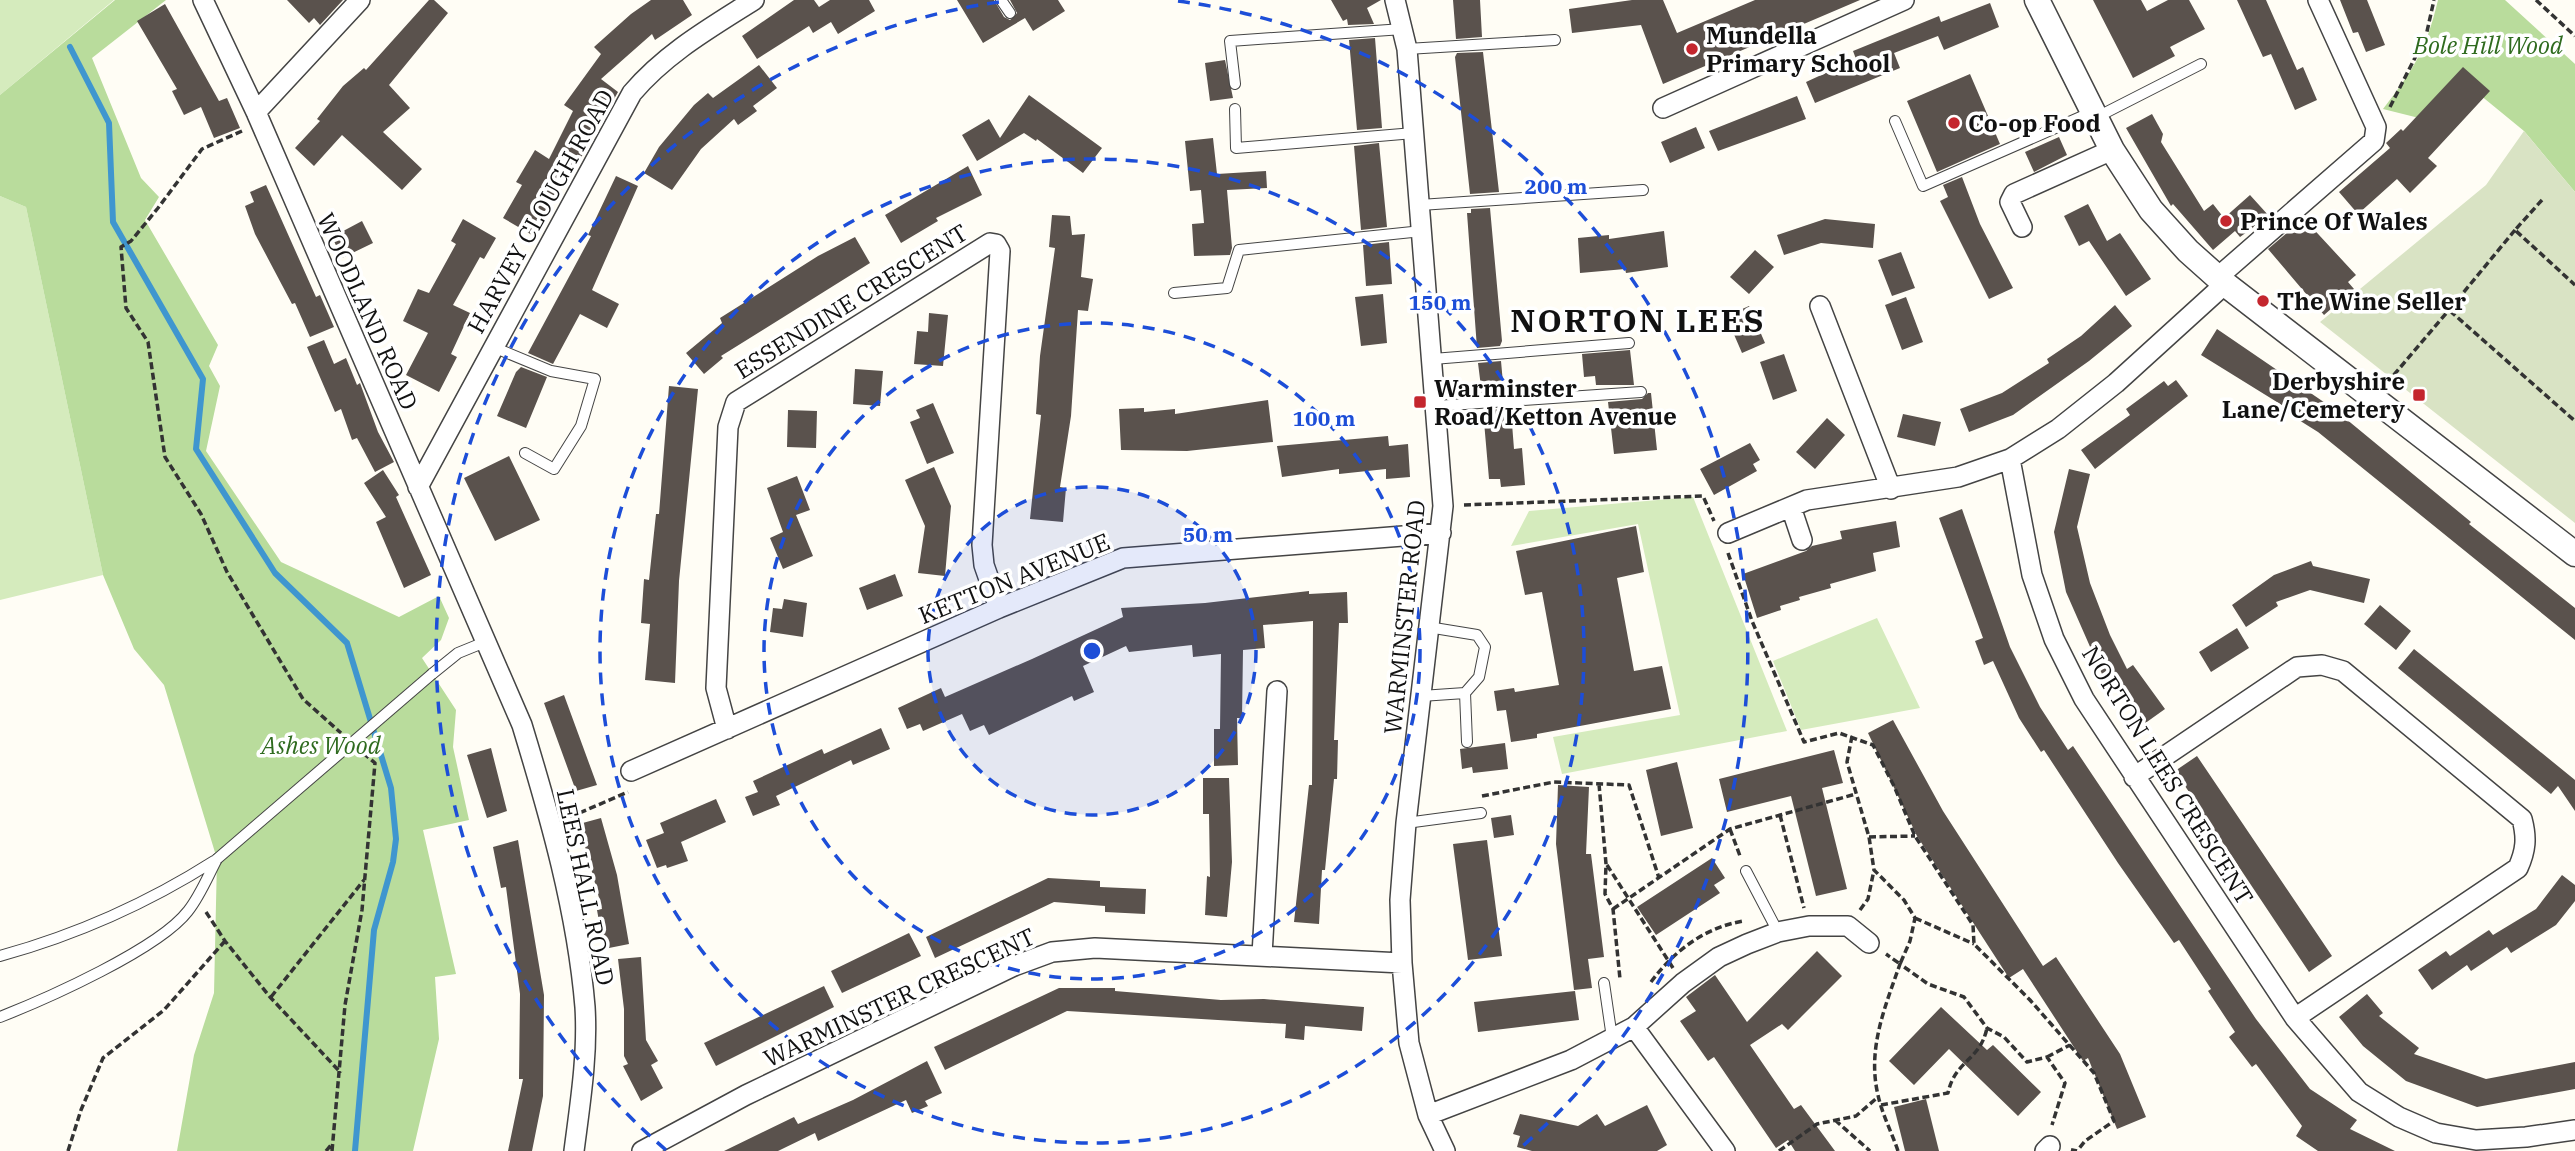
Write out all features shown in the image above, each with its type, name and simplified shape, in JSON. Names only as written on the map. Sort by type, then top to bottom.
[{"type":"street","name":"WOODLAND ROAD","points":[[203,0],[258,118],[485,642]]},
{"type":"street","points":[[258,118],[360,0]]},
{"type":"street","name":"HARVEY CLOUGH ROAD","points":[[418,488],[632,93],[650,71],[682,46],[754,0]]},
{"type":"street","name":"WARMINSTER ROAD","points":[[1395,0],[1405,39],[1414,133],[1443,506],[1406,823],[1401,900],[1402,963],[1409,1044],[1428,1115],[1445,1151]]},
{"type":"street","points":[[1664,108],[1904,0]]},
{"type":"street","points":[[2036,0],[2112,150],[2151,210],[2188,251],[2221,280],[2575,554]]},
{"type":"street","points":[[1723,535],[1807,500],[1958,477],[2010,459],[2058,429],[2116,383],[2221,280],[2374,141],[2376,127],[2318,0]]},
{"type":"street","points":[[2022,226],[2010,202],[2014,194],[2112,150]]},
{"type":"street","name":"ESSENDINE CRESCENT","points":[[727,729],[716,688],[729,427],[736,402],[990,243],[996,244],[1000,251],[982,545],[984,565],[999,608]]},
{"type":"street","points":[[1821,306],[1891,489]]},
{"type":"street","name":"NORTON LEES CRESCENT","points":[[2010,459],[2032,575],[2054,639],[2084,699],[2295,1018],[2360,1092],[2399,1117],[2436,1133],[2476,1140],[2527,1144],[2575,1130]]},
{"type":"street","points":[[1791,507],[1802,540]]},
{"type":"street","name":"KETTON AVENUE","points":[[631,771],[999,608],[1123,558],[1441,533]]},
{"type":"street","name":"LEES HALL ROAD","points":[[485,642],[522,725],[552,824],[576,940],[585,1009],[583,1075],[574,1151]]},
{"type":"street","points":[[2134,776],[2297,667],[2322,666],[2343,671],[2522,818],[2526,844],[2518,868],[2295,1018]]},
{"type":"street","points":[[1262,955],[1277,691]]},
{"type":"street","points":[[1428,1115],[1571,1060],[1634,1027],[1683,983],[1719,957],[1779,932],[1809,926],[1848,926],[1869,943]]},
{"type":"street","name":"WARMINSTER CRESCENT","points":[[642,1151],[746,1095],[1014,965],[1052,952],[1095,948],[1402,963]]},
{"type":"street","points":[[1634,1027],[1725,1151]]},
{"type":"lane","points":[[1001,0],[1010,13]]},
{"type":"lane","points":[[1235,84],[1230,41],[1555,40]]},
{"type":"lane","points":[[1895,121],[1923,186],[2095,114],[2201,64]]},
{"type":"lane","points":[[1235,109],[1236,148],[1414,133]]},
{"type":"lane","points":[[1420,205],[1643,190]]},
{"type":"lane","points":[[1174,293],[1227,288],[1239,250],[1422,232]]},
{"type":"lane","points":[[1433,359],[1629,343]]},
{"type":"lane","points":[[493,347],[551,371],[595,379],[581,426],[554,469],[526,453]]},
{"type":"lane","points":[[1436,406],[1641,392]]},
{"type":"lane","points":[[1428,627],[1477,635],[1485,647],[1479,677],[1465,693],[1467,742]]},
{"type":"lane","points":[[0,956],[76,931],[131,908],[217,859],[432,674],[458,653],[485,642]]},
{"type":"lane","points":[[1421,696],[1465,693]]},
{"type":"lane","points":[[1406,823],[1480,813]]},
{"type":"lane","points":[[0,1017],[88,977],[171,926],[187,912],[217,859]]},
{"type":"lane","points":[[1746,871],[1779,932]]},
{"type":"lane","points":[[1604,983],[1612,1038]]},
{"type":"path","points":[[2389,111],[2426,36],[2434,0]]},
{"type":"path","points":[[2536,0],[2575,36]]},
{"type":"path","points":[[258,118],[202,149],[131,241],[121,247],[125,308],[148,342],[165,457],[201,514],[227,572],[303,699],[344,736]]},
{"type":"path","points":[[2375,398],[2542,200]]},
{"type":"path","points":[[2515,230],[2575,285]]},
{"type":"path","points":[[2449,310],[2575,421]]},
{"type":"path","points":[[1443,506],[1703,496],[1723,535],[1752,621],[1804,742],[1839,733],[1873,745],[1915,836],[1973,925],[1974,944]]},
{"type":"path","points":[[1848,926],[1868,899],[1874,870],[1869,837],[1847,762],[1852,736]]},
{"type":"path","points":[[332,1151],[345,1005],[365,878],[374,763],[354,745]]},
{"type":"path","points":[[552,824],[629,792],[631,771]]},
{"type":"path","points":[[1474,797],[1554,782],[1629,785],[1659,878]]},
{"type":"path","points":[[1599,784],[1606,864],[1605,894],[1613,909],[1621,981],[1604,983]]},
{"type":"path","points":[[1613,909],[1730,829],[1856,794]]},
{"type":"path","points":[[1780,815],[1809,926]]},
{"type":"path","points":[[1730,829],[1746,871]]},
{"type":"path","points":[[1869,837],[1915,836]]},
{"type":"path","points":[[1606,864],[1683,983]]},
{"type":"path","points":[[1874,870],[1904,900],[1915,918],[1974,944],[2070,1044],[2094,1073],[2114,1121],[2085,1141]]},
{"type":"path","points":[[270,997],[365,878]]},
{"type":"path","points":[[209,914],[225,941],[270,997],[341,1073]]},
{"type":"path","points":[[1898,1151],[1878,1097],[1873,1066],[1878,1030],[1910,941],[1915,918]]},
{"type":"path","points":[[68,1151],[81,1110],[103,1058],[164,1010],[225,941]]},
{"type":"path","points":[[1900,964],[1928,984],[1964,998],[1987,1028],[2004,1037],[2027,1062],[2047,1057],[2070,1044]]},
{"type":"path","points":[[1881,1105],[1948,1093],[1952,1076],[1979,1050],[1987,1028]]},
{"type":"path","points":[[2047,1057],[2065,1083],[2062,1101],[2052,1120],[2048,1149]]},
{"type":"path","points":[[1779,1151],[1817,1124],[1856,1116],[1878,1097]]},
{"type":"path","points":[[1835,1119],[1870,1151]]},
{"type":"path","points":[[326,1151],[331,1145]]},
{"type":"green space","points":[[0,0],[114,0],[0,95]]},
{"type":"green space","name":"Ashes Wood","points":[[115,0],[166,0],[92,58],[141,178],[159,197],[145,220],[218,345],[209,366],[220,386],[206,451],[281,562],[399,617],[439,596],[449,618],[441,640],[422,658],[456,710],[453,747],[469,820],[423,830],[456,974],[435,977],[439,1039],[413,1151],[177,1151],[194,1055],[214,993],[217,859],[164,685],[134,649],[103,575],[26,207],[0,196],[0,95]]},
{"type":"green space","name":"Bole Hill Wood","points":[[2438,0],[2505,0],[2575,64],[2575,192],[2524,131],[2463,81],[2419,118],[2383,109],[2418,58]]},
{"type":"green space","points":[[2524,131],[2575,192],[2575,523],[2320,322],[2486,185]]},
{"type":"green space","points":[[0,196],[26,207],[103,575],[0,600]]},
{"type":"green space","points":[[1693,497],[1787,731],[1562,774],[1553,737],[1680,715],[1638,524],[1511,546],[1529,511]]},
{"type":"green space","points":[[1877,618],[1920,708],[1801,730],[1773,661]]},
{"type":"building","points":[[287,0],[343,0],[320,25],[314,18],[309,23]]},
{"type":"building","points":[[429,0],[434,0],[448,13],[389,85],[410,108],[383,132],[422,169],[402,190],[342,135],[314,166],[295,148],[320,121],[317,119],[343,86],[364,68],[366,70]]},
{"type":"building","points":[[651,0],[683,0],[692,15],[655,40],[652,34],[601,79],[618,92],[578,163],[532,235],[503,218],[522,185],[516,182],[535,150],[549,159],[573,111],[564,105],[601,54],[594,47]]},
{"type":"building","points":[[794,0],[814,0],[819,7],[830,0],[869,0],[875,11],[838,34],[831,22],[813,33],[809,26],[757,59],[742,36]]},
{"type":"building","points":[[957,0],[994,0],[1004,17],[1010,20],[1017,13],[1010,0],[1058,0],[1065,11],[1033,31],[1025,18],[983,43]]},
{"type":"building","points":[[1331,0],[1381,0],[1367,8],[1374,24],[1348,25],[1347,19],[1343,21]]},
{"type":"building","points":[[1453,0],[1480,0],[1482,37],[1456,39]]},
{"type":"building","name":"Mundella Primary School","points":[[1632,0],[1663,0],[1677,33],[1755,0],[1860,0],[1663,84],[1641,25],[1572,33],[1569,9]]},
{"type":"building","points":[[2093,0],[2141,0],[2147,11],[2168,0],[2189,0],[2205,29],[2170,47],[2175,56],[2133,78]]},
{"type":"building","points":[[2237,0],[2266,0],[2297,70],[2303,67],[2317,100],[2295,110],[2271,54],[2263,57]]},
{"type":"building","points":[[2340,0],[2367,0],[2385,45],[2366,52],[2358,32],[2353,33]]},
{"type":"building","points":[[1990,3],[1999,27],[1944,50],[1938,36],[1894,53],[1900,68],[1815,103],[1806,82],[1856,59],[1853,51],[1939,16],[1941,22]]},
{"type":"building","points":[[165,4],[219,101],[227,98],[240,128],[214,138],[201,107],[184,115],[172,91],[177,89],[137,21]]},
{"type":"building","points":[[1375,38],[1382,128],[1357,130],[1349,40]]},
{"type":"building","points":[[1483,52],[1499,192],[1470,194],[1455,57],[1457,53]]},
{"type":"building","points":[[1225,60],[1233,98],[1210,101],[1205,63]]},
{"type":"building","points":[[759,65],[777,88],[753,106],[757,111],[738,125],[734,119],[701,149],[672,190],[644,173],[659,147],[694,105],[708,93],[713,98]]},
{"type":"building","points":[[2463,67],[2490,91],[2428,158],[2437,166],[2410,193],[2397,179],[2358,214],[2339,192],[2390,148],[2386,143],[2401,129],[2403,131]]},
{"type":"building","name":"Co-op Food","points":[[1970,74],[2000,144],[1937,172],[1907,101]]},
{"type":"building","points":[[1029,95],[1102,148],[1083,173],[1037,139],[1036,141],[1024,133],[977,161],[962,135],[989,119],[1000,138]]},
{"type":"building","points":[[1797,96],[1806,119],[1718,151],[1709,131]]},
{"type":"building","points":[[2152,114],[2163,134],[2161,142],[2204,211],[2213,204],[2224,218],[2250,195],[2269,216],[2240,237],[2235,231],[2213,250],[2173,204],[2171,206],[2126,128]]},
{"type":"building","points":[[1696,127],[1705,148],[1670,163],[1661,142]]},
{"type":"building","points":[[2059,137],[2067,155],[2034,172],[2025,152]]},
{"type":"building","points":[[1213,138],[1217,174],[1266,171],[1267,188],[1227,190],[1232,248],[1230,255],[1194,256],[1192,224],[1204,223],[1201,190],[1190,191],[1185,141]]},
{"type":"building","points":[[1379,143],[1387,227],[1361,230],[1354,146]]},
{"type":"building","points":[[968,166],[982,195],[936,218],[938,221],[901,243],[885,215]]},
{"type":"building","points":[[616,176],[638,186],[592,290],[619,304],[607,328],[580,314],[553,364],[528,353],[591,236],[588,235]]},
{"type":"building","points":[[1962,177],[1980,224],[2013,288],[1989,299],[1940,201],[1948,197],[1943,185]]},
{"type":"building","points":[[266,185],[316,297],[320,295],[334,327],[310,337],[295,303],[292,304],[255,234],[245,206],[254,202],[250,192]]},
{"type":"building","points":[[2088,204],[2107,241],[2120,233],[2151,279],[2126,296],[2089,241],[2079,246],[2064,216]]},
{"type":"building","points":[[1490,208],[1502,341],[1500,346],[1477,348],[1467,213],[1471,213],[1471,209]]},
{"type":"building","points":[[1052,215],[1070,216],[1072,235],[1085,234],[1081,277],[1093,279],[1088,311],[1078,310],[1071,416],[1060,487],[1066,488],[1063,522],[1030,519],[1041,415],[1036,414],[1040,356],[1055,248],[1049,247]]},
{"type":"building","points":[[463,219],[496,238],[484,259],[480,257],[453,305],[470,313],[451,354],[457,357],[439,392],[406,375],[428,333],[403,321],[418,289],[429,293],[456,244],[451,241]]},
{"type":"building","points":[[1825,219],[1875,224],[1873,248],[1821,243],[1784,255],[1777,235]]},
{"type":"building","points":[[362,221],[373,243],[342,258],[332,237]]},
{"type":"building","points":[[2307,222],[2356,275],[2348,282],[2354,289],[2324,315],[2268,249],[2294,227],[2297,231]]},
{"type":"building","points":[[1664,231],[1668,267],[1626,273],[1625,269],[1580,273],[1578,238],[1609,235],[1609,239]]},
{"type":"building","points":[[855,237],[870,263],[721,356],[723,358],[704,374],[686,353],[722,323],[720,318],[818,256]]},
{"type":"building","points":[[1389,242],[1392,284],[1366,286],[1363,245]]},
{"type":"building","points":[[1755,250],[1774,267],[1749,294],[1730,277]]},
{"type":"building","points":[[1901,252],[1915,288],[1892,296],[1878,260]]},
{"type":"building","points":[[1383,294],[1387,343],[1361,346],[1355,297]]},
{"type":"building","points":[[1906,297],[1923,342],[1902,350],[1885,305]]},
{"type":"building","points":[[2115,305],[2132,326],[2089,361],[2013,415],[1969,432],[1960,409],[2002,393],[2049,363],[2047,359],[2081,336]]},
{"type":"building","points":[[1749,306],[1765,343],[1742,353],[1726,316]]},
{"type":"building","points":[[929,313],[948,315],[943,366],[914,364],[917,331],[928,332]]},
{"type":"building","points":[[2217,329],[2334,409],[2471,522],[2469,524],[2575,608],[2575,640],[2318,432],[2283,410],[2285,407],[2201,355]]},
{"type":"building","points":[[324,340],[334,364],[346,358],[357,385],[360,383],[378,432],[394,462],[375,472],[357,438],[352,440],[341,409],[335,412],[307,347]]},
{"type":"building","points":[[1630,350],[1634,385],[1596,385],[1595,376],[1584,377],[1582,354]]},
{"type":"building","points":[[1784,354],[1797,391],[1773,400],[1760,362]]},
{"type":"building","points":[[1501,361],[1504,394],[1482,395],[1478,363]]},
{"type":"building","points":[[521,367],[547,377],[526,428],[497,416],[516,372]]},
{"type":"building","points":[[855,369],[883,371],[880,406],[853,404]]},
{"type":"building","points":[[2176,380],[2188,396],[2095,469],[2081,450],[2130,415],[2126,409],[2164,381],[2168,386]]},
{"type":"building","points":[[669,386],[698,389],[679,581],[675,683],[645,680],[650,624],[641,623],[644,579],[649,580],[656,514],[659,514]]},
{"type":"building","points":[[1651,393],[1657,450],[1614,454],[1608,402],[1642,399]]},
{"type":"building","points":[[1268,400],[1273,442],[1187,451],[1121,450],[1119,409],[1144,408],[1144,412],[1175,409],[1175,414]]},
{"type":"building","points":[[933,403],[954,453],[927,464],[910,422],[920,418],[916,410]]},
{"type":"building","points":[[788,410],[817,411],[816,448],[787,447]]},
{"type":"building","points":[[1483,410],[1511,411],[1514,449],[1522,448],[1525,485],[1501,487],[1500,479],[1489,479]]},
{"type":"building","points":[[1903,414],[1941,422],[1935,446],[1897,437]]},
{"type":"building","points":[[1827,418],[1845,435],[1815,469],[1796,452]]},
{"type":"building","points":[[1388,436],[1389,446],[1408,444],[1410,477],[1386,479],[1386,469],[1339,474],[1339,469],[1282,477],[1277,446]]},
{"type":"building","points":[[1750,443],[1760,460],[1753,464],[1757,471],[1714,495],[1700,469]]},
{"type":"building","points":[[509,456],[540,520],[495,541],[464,478]]},
{"type":"building","points":[[934,467],[951,506],[945,576],[918,573],[925,526],[905,480]]},
{"type":"building","points":[[2069,469],[2090,474],[2077,527],[2090,583],[2110,635],[2127,669],[2133,665],[2165,709],[2144,724],[2106,672],[2102,674],[2066,592],[2054,532]]},
{"type":"building","points":[[383,470],[399,495],[396,497],[431,575],[404,588],[376,522],[386,517],[364,483]]},
{"type":"building","points":[[797,476],[810,510],[796,515],[813,556],[783,569],[770,538],[783,532],[767,488]]},
{"type":"building","points":[[1962,509],[2010,647],[2040,707],[2068,750],[2073,746],[2256,1019],[2310,1089],[2357,1120],[2350,1129],[2395,1151],[2318,1151],[2296,1136],[2302,1126],[2256,1064],[2252,1067],[2229,1037],[2235,1032],[2179,940],[2174,943],[2044,750],[2041,752],[2019,718],[1993,661],[1984,665],[1975,641],[1983,638],[1939,518]]},
{"type":"building","points":[[1896,521],[1900,547],[1873,553],[1876,571],[1830,584],[1831,588],[1799,597],[1800,600],[1780,606],[1781,610],[1757,618],[1743,574],[1806,551],[1812,546],[1842,539],[1840,531]]},
{"type":"building","points":[[1636,526],[1644,572],[1617,578],[1634,671],[1662,666],[1671,709],[1537,734],[1537,738],[1511,742],[1506,710],[1497,711],[1494,691],[1514,688],[1515,692],[1559,685],[1542,592],[1525,595],[1516,551]]},
{"type":"building","points":[[2311,561],[2313,566],[2370,579],[2364,603],[2310,590],[2276,602],[2278,606],[2246,627],[2232,605],[2274,575]]},
{"type":"building","points":[[895,574],[903,596],[867,610],[859,588]]},
{"type":"building","points":[[1309,591],[1309,594],[1347,592],[1348,623],[1339,623],[1334,740],[1338,740],[1337,779],[1334,779],[1325,870],[1322,870],[1319,924],[1294,922],[1309,785],[1312,785],[1313,621],[1263,625],[1265,648],[1243,650],[1242,718],[1237,718],[1238,765],[1214,766],[1214,729],[1220,729],[1221,654],[1193,657],[1192,645],[1129,652],[1126,646],[1083,666],[1094,692],[1074,701],[1072,696],[989,735],[984,725],[970,731],[962,714],[923,731],[920,724],[907,729],[898,708],[941,688],[945,697],[1032,659],[1123,617],[1121,608],[1205,603]]},
{"type":"building","points":[[784,599],[807,603],[803,637],[770,632],[773,608],[782,609]]},
{"type":"building","points":[[2380,605],[2411,631],[2396,650],[2364,624]]},
{"type":"building","points":[[2237,628],[2249,648],[2211,672],[2199,652]]},
{"type":"building","points":[[2414,649],[2575,780],[2575,811],[2558,786],[2551,794],[2398,668]]},
{"type":"building","points":[[564,695],[597,785],[576,791],[544,703]]},
{"type":"building","points":[[1893,720],[1943,811],[2043,966],[2056,957],[2120,1054],[2146,1117],[2117,1129],[2088,1058],[2083,1061],[2023,969],[2009,978],[1917,836],[1868,733]]},
{"type":"building","points":[[881,728],[890,749],[853,765],[851,760],[776,796],[780,805],[753,816],[745,797],[758,792],[753,781],[822,749],[824,754]]},
{"type":"building","points":[[1505,743],[1508,769],[1473,773],[1472,767],[1462,769],[1460,749]]},
{"type":"building","points":[[491,748],[507,811],[487,818],[467,755]]},
{"type":"building","points":[[1834,750],[1843,783],[1822,788],[1847,889],[1816,896],[1791,796],[1727,812],[1719,779]]},
{"type":"building","points":[[2197,756],[2332,956],[2309,972],[2175,771]]},
{"type":"building","points":[[1677,762],[1693,828],[1661,836],[1646,770]]},
{"type":"building","points":[[1203,778],[1229,778],[1232,862],[1227,917],[1205,915],[1207,876],[1210,877],[1209,814],[1203,814]]},
{"type":"building","points":[[1558,785],[1589,787],[1586,854],[1591,854],[1604,957],[1588,959],[1592,988],[1574,990],[1556,844]]},
{"type":"building","points":[[716,799],[726,822],[681,842],[688,861],[667,868],[666,865],[657,868],[646,840],[664,833],[660,823]]},
{"type":"building","points":[[1511,815],[1514,835],[1494,838],[1491,818]]},
{"type":"building","points":[[601,818],[617,875],[629,944],[604,949],[597,910],[602,909],[579,824]]},
{"type":"building","points":[[518,840],[544,995],[543,1096],[532,1151],[508,1151],[523,1079],[519,1079],[520,994],[506,887],[501,888],[493,847]]},
{"type":"building","points":[[1487,840],[1502,956],[1468,960],[1453,844]]},
{"type":"building","points":[[1712,858],[1725,878],[1714,885],[1720,893],[1656,935],[1637,907]]},
{"type":"building","points":[[2562,875],[2575,885],[2575,901],[2556,925],[2511,953],[2507,947],[2471,971],[2467,965],[2432,990],[2418,970],[2446,951],[2450,956],[2489,930],[2493,935],[2536,909]]},
{"type":"building","points":[[1048,878],[1100,881],[1100,887],[1146,889],[1145,914],[1105,912],[1105,906],[1054,902],[935,958],[926,937]]},
{"type":"building","points":[[909,933],[921,956],[842,993],[831,971]]},
{"type":"building","points":[[1817,951],[1842,976],[1788,1030],[1782,1024],[1750,1045],[1794,1109],[1801,1105],[1835,1151],[1795,1151],[1788,1140],[1776,1148],[1714,1057],[1708,1061],[1680,1021],[1696,1011],[1686,997],[1715,975],[1747,1022]]},
{"type":"building","points":[[641,957],[646,1040],[658,1061],[651,1065],[663,1088],[641,1101],[623,1066],[628,1064],[624,1056],[624,1009],[618,959]]},
{"type":"building","points":[[824,986],[834,1007],[716,1066],[704,1043]]},
{"type":"building","points":[[1059,988],[1115,988],[1115,991],[1221,1000],[1264,999],[1364,1007],[1362,1031],[1305,1026],[1304,1040],[1285,1038],[1286,1024],[1067,1011],[945,1070],[934,1047]]},
{"type":"building","points":[[1575,991],[1579,1020],[1478,1032],[1474,1002]]},
{"type":"building","points":[[2367,994],[2383,1013],[2379,1016],[2419,1048],[2414,1054],[2486,1079],[2575,1062],[2575,1089],[2477,1107],[2406,1081],[2363,1046],[2339,1017]]},
{"type":"building","points":[[1941,1007],[1987,1050],[1993,1045],[2041,1092],[2018,1116],[1949,1049],[1914,1085],[1889,1061]]},
{"type":"building","points":[[927,1061],[942,1093],[925,1101],[928,1106],[912,1113],[906,1100],[818,1141],[815,1133],[778,1151],[724,1151],[794,1117],[798,1124],[853,1100]]},
{"type":"building","points":[[1926,1099],[1939,1151],[1905,1151],[1894,1107]]},
{"type":"building","points":[[1647,1105],[1667,1145],[1657,1151],[1532,1151],[1517,1147],[1520,1136],[1513,1134],[1520,1114],[1578,1126],[1597,1114],[1605,1126]]},
{"type":"waterway","points":[[70,47],[109,123],[113,222],[203,379],[196,449],[275,573],[347,643],[391,788],[396,839],[393,862],[374,930],[355,1151]]},
{"type":"place","name":"Mundella Primary School","points":[[1692,49]]},
{"type":"place","name":"Co-op Food","points":[[1954,123]]},
{"type":"place","name":"Prince Of Wales","points":[[2226,221]]},
{"type":"place","name":"The Wine Seller","points":[[2263,301]]},
{"type":"place","name":"Derbyshire Lane/Cemetery","points":[[2419,395]]},
{"type":"place","name":"Warminster Road/Ketton Avenue","points":[[1420,402]]},
{"type":"district","name":"NORTON LEES","points":[[1638,320]]}]
